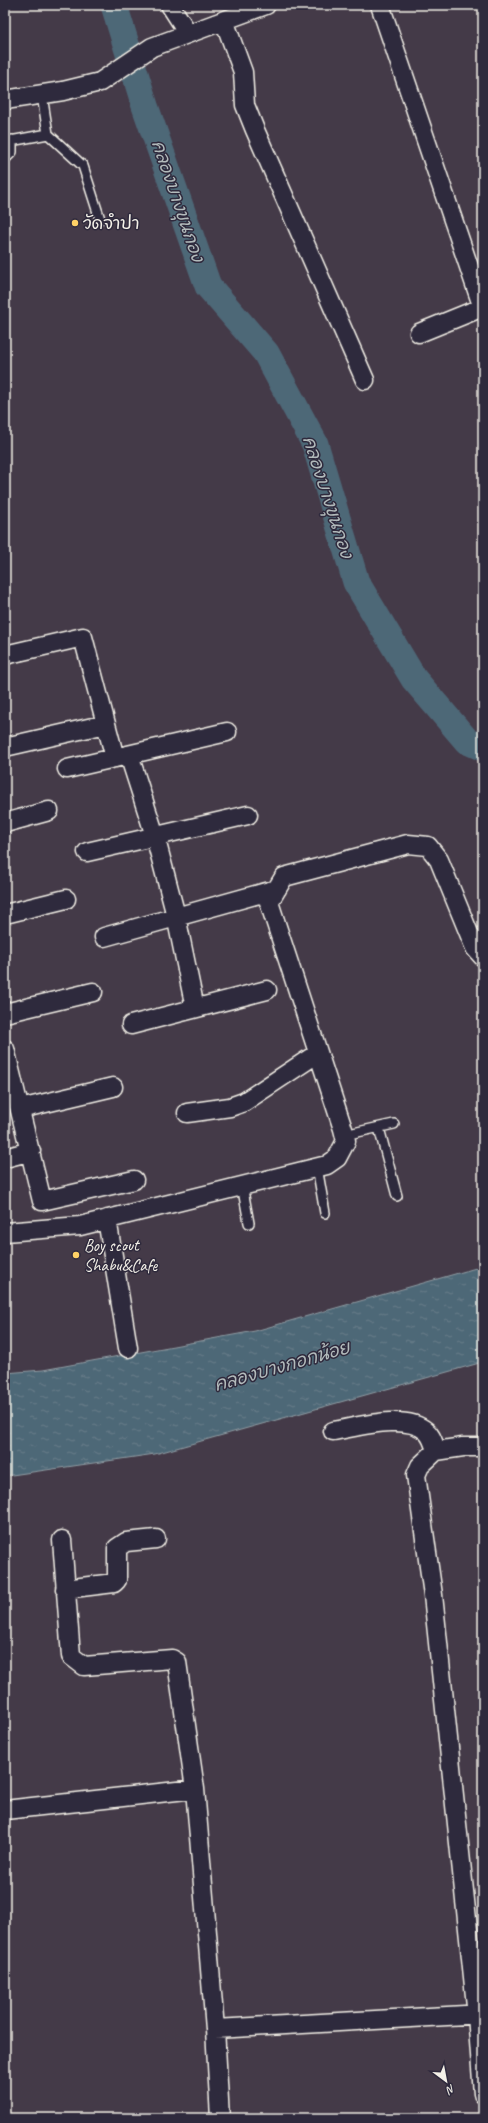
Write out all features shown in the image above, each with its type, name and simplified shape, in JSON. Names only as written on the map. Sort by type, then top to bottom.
[{"type":"street","points":[[170,5],[188,33]]},
{"type":"street","points":[[5,100],[42,95],[100,82],[152,47],[266,5]]},
{"type":"street","points":[[380,5],[483,308],[419,334]]},
{"type":"street","points":[[224,20],[242,72],[242,90],[245,105],[365,380]]},
{"type":"street","points":[[5,655],[83,637],[106,724],[122,757],[155,836],[176,916],[195,1008]]},
{"type":"street","points":[[5,747],[106,724]]},
{"type":"street","points":[[67,769],[228,732]]},
{"type":"street","points":[[5,823],[49,811]]},
{"type":"street","points":[[87,852],[248,815]]},
{"type":"street","points":[[5,1232],[80,1226],[327,1165],[337,1158],[346,1142],[269,902],[284,877],[408,844],[428,846],[439,860],[475,948],[483,957]]},
{"type":"street","points":[[104,937],[277,889]]},
{"type":"street","points":[[5,914],[66,899]]},
{"type":"street","points":[[131,1025],[268,990]]},
{"type":"street","points":[[5,1013],[93,992]]},
{"type":"street","points":[[188,1113],[230,1107],[244,1102],[318,1053]]},
{"type":"street","points":[[6,1055],[31,1151],[42,1201],[134,1180]]},
{"type":"street","points":[[20,1109],[113,1087]]},
{"type":"street","points":[[5,1158],[31,1151]]},
{"type":"street","points":[[107,1219],[128,1348]]},
{"type":"street","points":[[333,1431],[396,1421],[425,1430],[429,1434],[436,1451]]},
{"type":"street","points":[[483,1447],[463,1447],[436,1451],[417,1470],[417,1482],[433,1595],[480,2015],[483,2094]]},
{"type":"street","points":[[65,1589],[114,1583],[117,1580],[117,1548],[126,1542],[156,1539]]},
{"type":"street","points":[[62,1540],[70,1653],[81,1665],[172,1659],[177,1662],[195,1789],[215,2029],[220,2118]]},
{"type":"street","points":[[5,1810],[195,1789]]},
{"type":"street","points":[[215,2029],[480,2015]]},
{"type":"lane","points":[[42,95],[48,134],[83,166],[100,219]]},
{"type":"lane","points":[[5,159],[12,152],[8,141],[48,134]]},
{"type":"lane","points":[[344,1135],[394,1124]]},
{"type":"lane","points":[[380,1128],[397,1196]]},
{"type":"lane","points":[[317,1167],[325,1213]]},
{"type":"lane","points":[[242,1185],[249,1223]]},
{"type":"water","name":"คลองบางกอกน้อย","points":[[483,1266],[483,1362],[155,1454],[5,1476],[5,1373],[43,1370],[255,1331]]},
{"type":"waterway","name":"คลองบางขุนกอง","points":[[114,5],[145,106],[208,286],[266,353],[315,444],[356,582],[414,679],[467,741],[483,748]]},
{"type":"place","name":"วัดจําปา","points":[[75,223]]},
{"type":"place","name":"Boy scout Shabu&Cafe","points":[[76,1255]]}]
